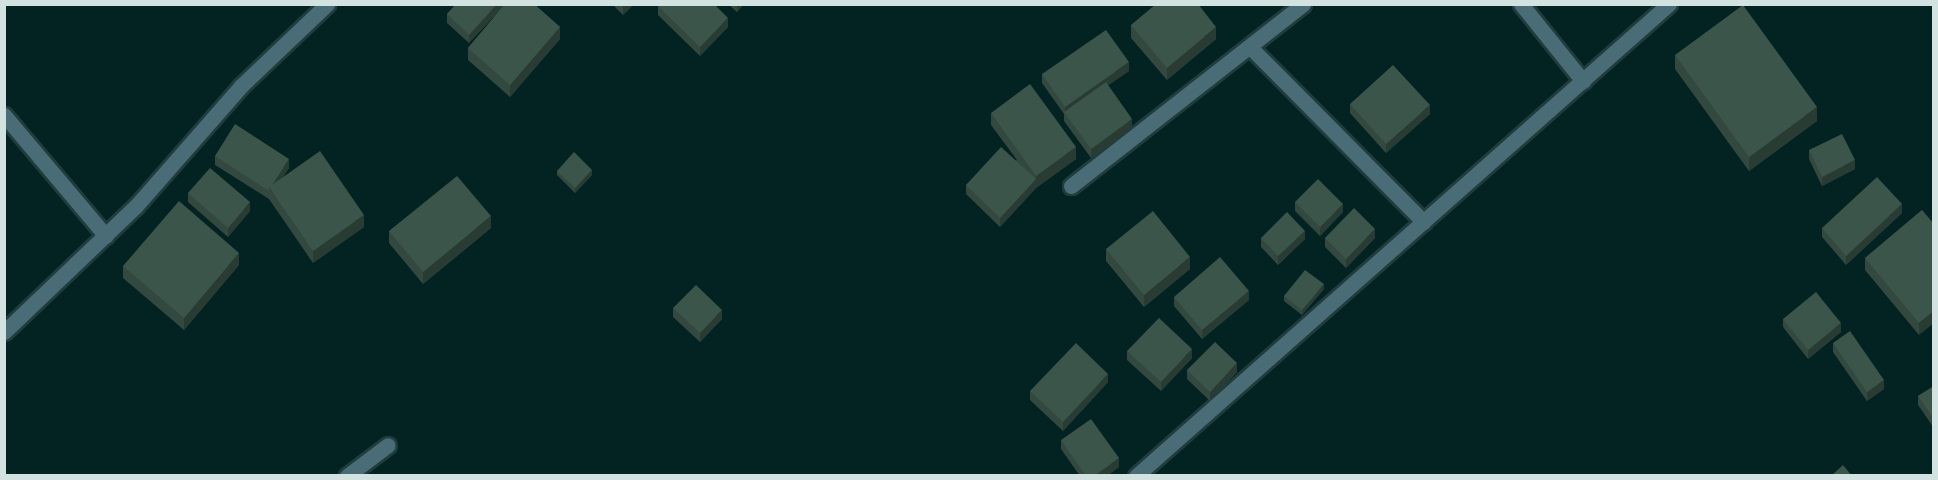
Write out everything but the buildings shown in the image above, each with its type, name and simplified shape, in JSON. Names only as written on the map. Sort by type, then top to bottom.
[{"type":"street","points":[[4,333],[106,236],[241,86],[327,4]]},
{"type":"street","points":[[1071,186],[1251,48],[1304,4]]},
{"type":"street","points":[[1521,4],[1583,81]]},
{"type":"street","points":[[1136,476],[1670,4]]},
{"type":"street","points":[[1251,48],[1424,222]]},
{"type":"street","points":[[4,115],[106,236]]},
{"type":"street","points":[[347,476],[388,445]]}]
